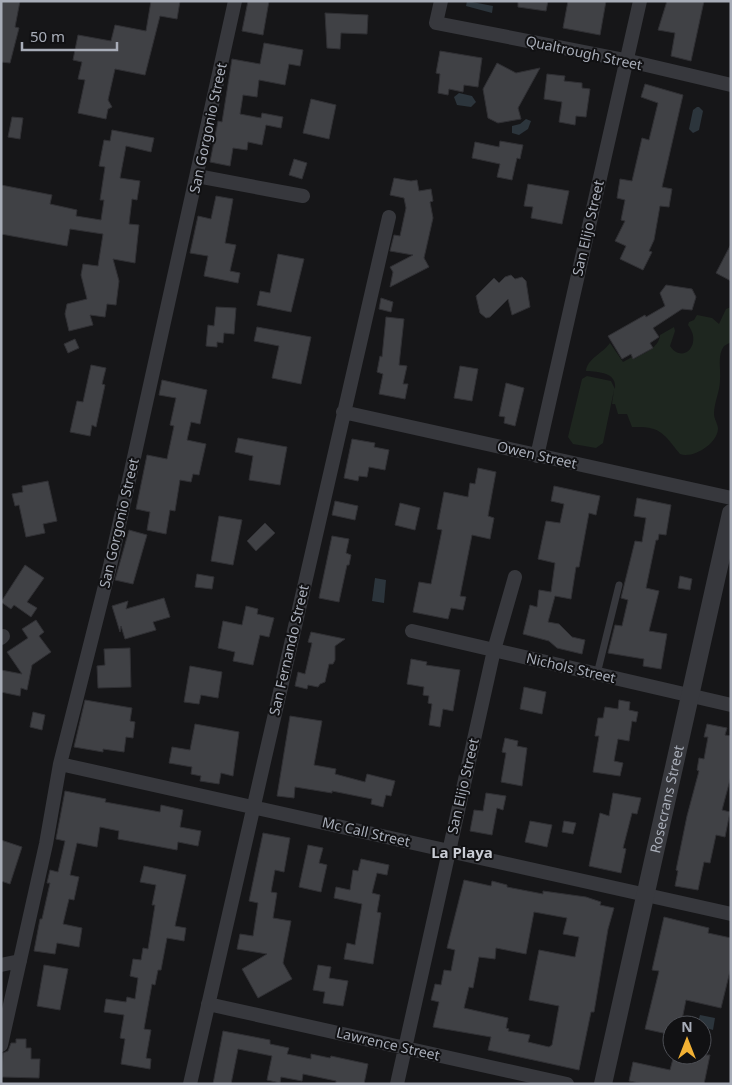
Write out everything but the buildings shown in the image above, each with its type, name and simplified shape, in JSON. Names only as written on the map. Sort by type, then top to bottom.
[{"type":"street","name":"San Gorgonio Street","points":[[1,1045],[46,844],[60,764],[110,566],[235,1]]},
{"type":"street","name":"Qualtrough Street","points":[[441,1],[436,23],[625,60],[731,85]]},
{"type":"street","name":"San Elijo Street","points":[[537,456],[625,60],[640,1]]},
{"type":"street","points":[[197,176],[303,196]]},
{"type":"street","name":"San Fernando Street","points":[[190,1084],[388,217]]},
{"type":"street","name":"Owen Street","points":[[343,412],[731,498]]},
{"type":"street","name":"Rosecrans Street","points":[[603,1084],[731,513]]},
{"type":"street","name":"San Elijo Street","points":[[397,1084],[494,650],[515,577]]},
{"type":"street","name":"Nichols Street","points":[[412,631],[731,705]]},
{"type":"street","name":"Mc Call Street","points":[[60,764],[731,914]]},
{"type":"street","points":[[1,965],[20,961]]},
{"type":"street","name":"Lawrence Street","points":[[208,1004],[567,1084]]},
{"type":"lane","points":[[597,674],[619,586]]},
{"type":"shaded area","points":[[467,1],[493,6],[492,13],[466,6]]},
{"type":"shaded area","points":[[459,93],[472,96],[476,102],[471,107],[457,105],[454,97]]},
{"type":"shaded area","points":[[697,107],[703,111],[699,130],[693,133],[689,129],[693,110]]},
{"type":"shaded area","points":[[526,119],[531,121],[528,129],[519,135],[512,133],[512,126],[520,124]]},
{"type":"shaded area","points":[[731,307],[731,342],[724,346],[721,354],[720,384],[714,410],[718,429],[717,435],[709,445],[691,454],[680,454],[660,432],[649,428],[632,427],[627,414],[618,414],[615,404],[612,404],[614,390],[603,443],[596,448],[573,444],[568,437],[582,379],[587,376],[611,381],[615,389],[615,383],[610,376],[586,371],[589,363],[610,343],[623,362],[632,357],[634,359],[650,350],[659,340],[660,335],[674,327],[675,331],[670,346],[675,351],[685,353],[692,345],[693,339],[688,325],[689,322],[694,320],[697,315],[712,318],[719,324],[726,309]]},
{"type":"shaded area","points":[[375,578],[386,580],[384,603],[372,601]]},
{"type":"shaded area","points":[[712,1017],[715,1018],[712,1030]]},
{"type":"district","name":"La Playa","points":[[462,853]]}]
